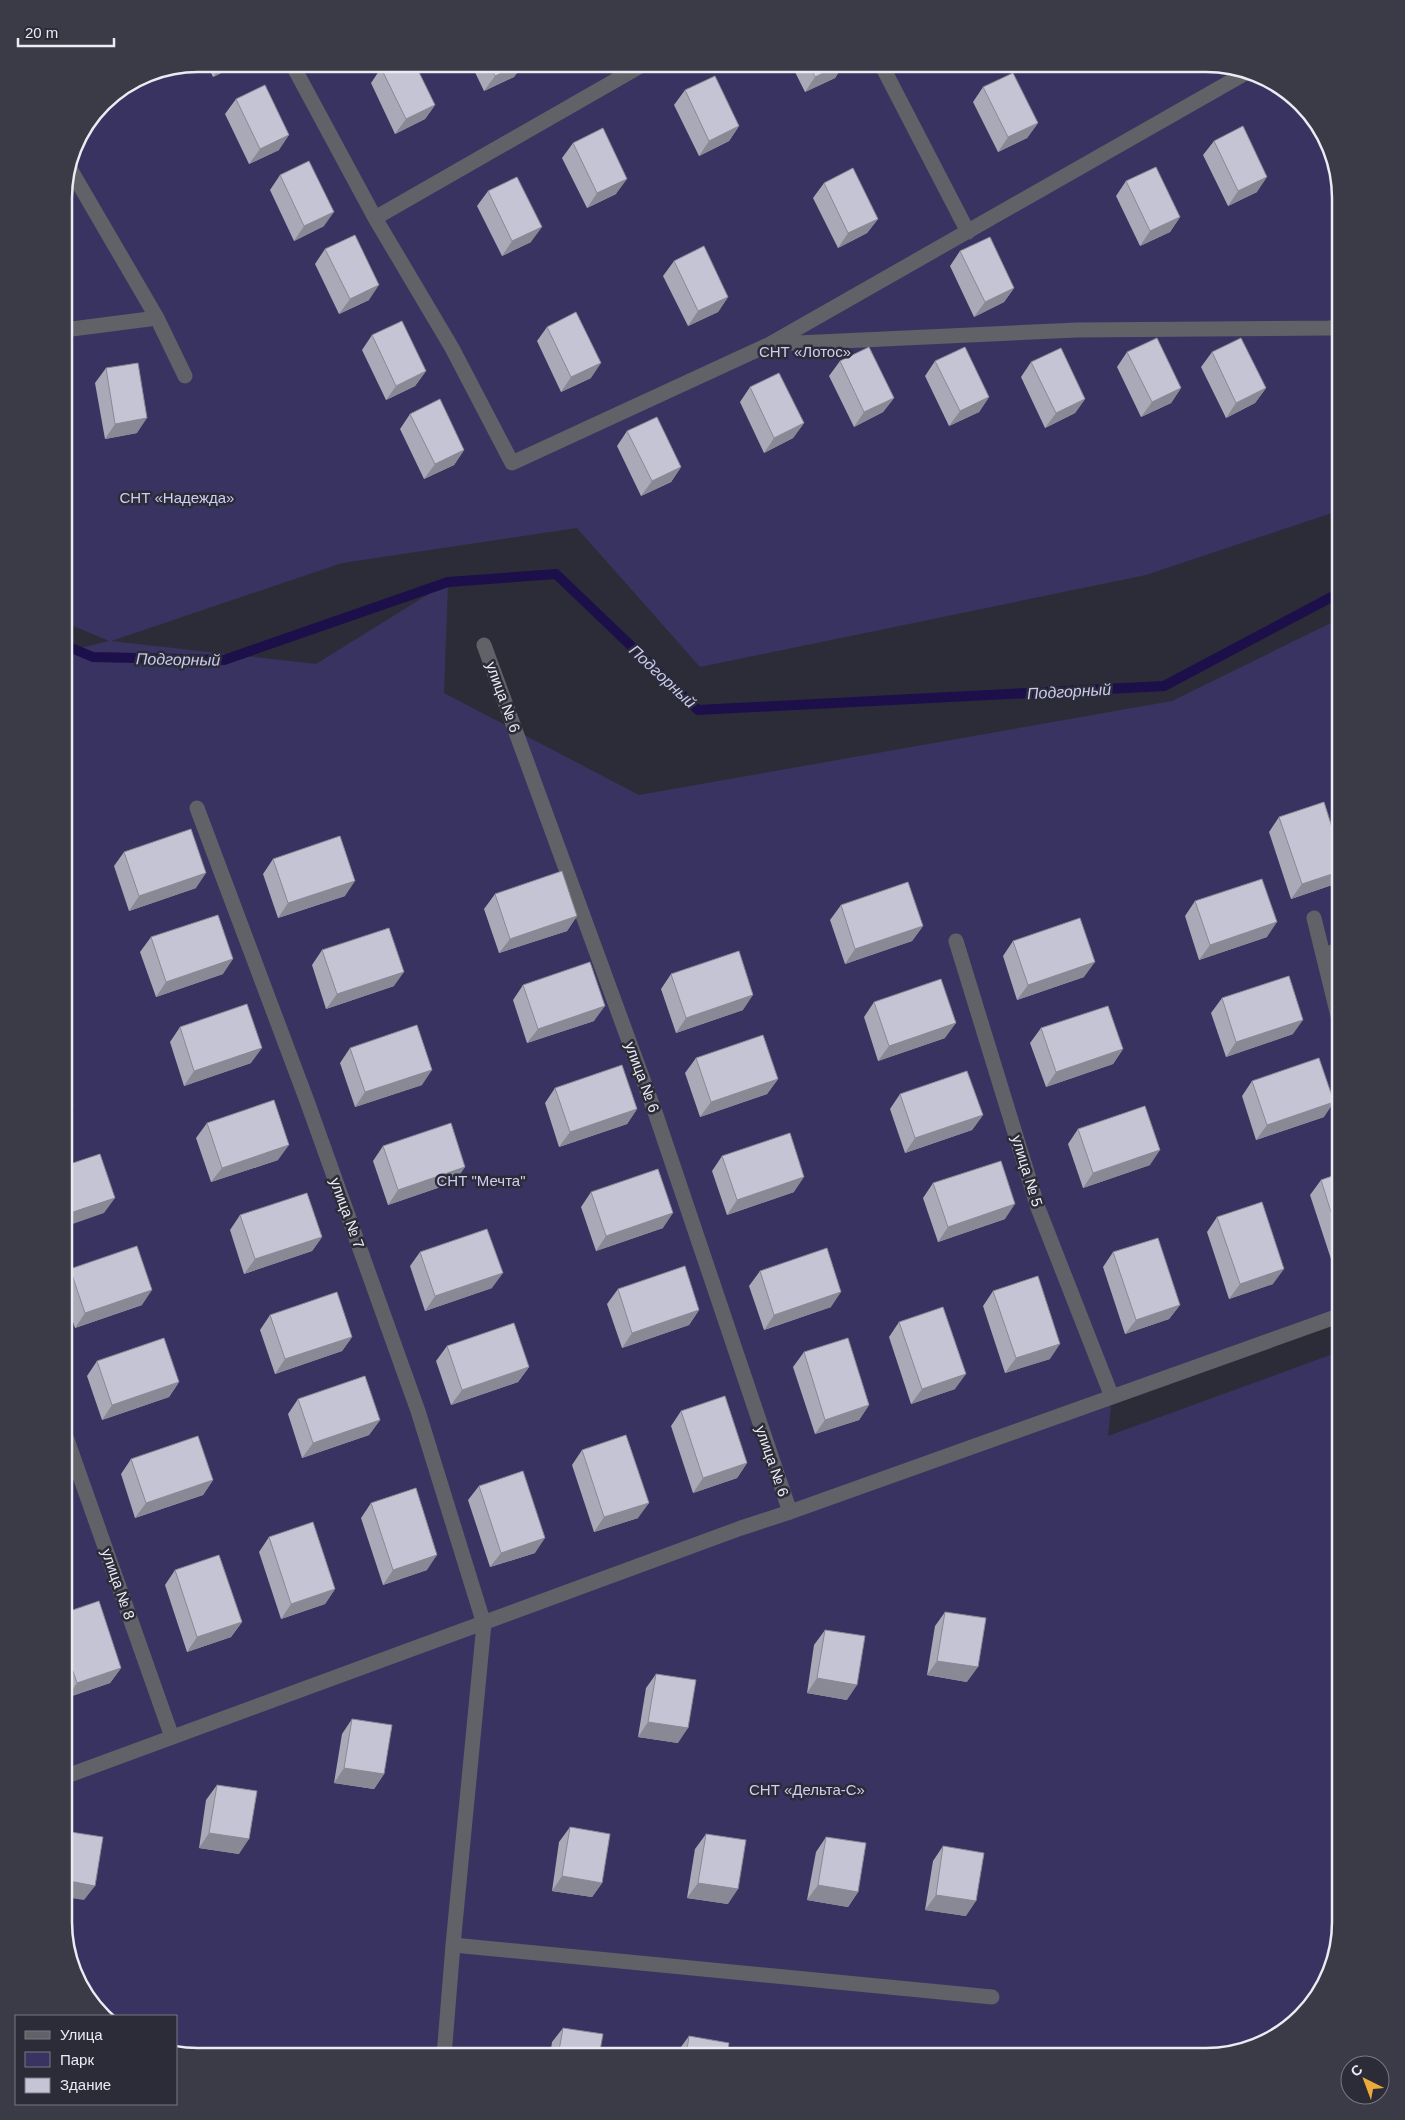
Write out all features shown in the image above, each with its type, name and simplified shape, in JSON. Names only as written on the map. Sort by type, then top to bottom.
[{"type":"street","points":[[297,73],[375,218],[452,348],[512,463],[770,344],[1239,77]]},
{"type":"street","points":[[375,218],[628,73]]},
{"type":"street","points":[[886,73],[968,232]]},
{"type":"street","points":[[75,177],[157,318],[185,376]]},
{"type":"street","points":[[73,329],[157,318]]},
{"type":"street","points":[[770,344],[1077,330],[1332,328]]},
{"type":"street","name":"улица № 6","points":[[484,645],[656,1115],[790,1512]]},
{"type":"street","name":"улица № 7","points":[[198,808],[304,1092],[418,1411],[484,1624]]},
{"type":"street","points":[[1314,918],[1332,992]]},
{"type":"street","name":"улица № 5","points":[[956,941],[1038,1208],[1112,1397]]},
{"type":"street","points":[[1323,955],[1332,952]]},
{"type":"street","points":[[72,1774],[741,1528],[1332,1317]]},
{"type":"street","name":"улица № 8","points":[[72,1455],[172,1738]]},
{"type":"street","points":[[445,2047],[484,1624]]},
{"type":"street","points":[[453,1944],[992,1997]]},
{"type":"green space","points":[[190,73],[1215,73],[1247,79],[1262,85],[1290,104],[1301,115],[1316,136],[1323,150],[1331,182],[1332,513],[1146,575],[700,667],[577,528],[342,563],[111,641],[316,664],[448,582],[444,693],[639,795],[1172,701],[1332,622],[1332,1318],[1112,1397],[1108,1436],[1332,1354],[1332,1922],[1328,1954],[1323,1970],[1316,1985],[1296,2011],[1270,2031],[1255,2038],[1239,2043],[1206,2048],[190,2047],[178,2046],[178,2015],[114,2015],[109,2011],[89,1985],[82,1970],[77,1954],[72,1922],[73,650],[109,641],[73,626],[73,190],[77,166],[89,136],[109,109],[135,89],[150,82],[174,75]]},
{"type":"building","points":[[383,73],[419,73],[435,105],[406,119]]},
{"type":"building","points":[[813,73],[823,73],[815,77]]},
{"type":"building","points":[[1013,73],[1038,123],[1008,137],[983,87]]},
{"type":"building","points":[[715,76],[739,126],[709,141],[685,90]]},
{"type":"building","points":[[265,85],[289,135],[260,149],[236,99]]},
{"type":"building","points":[[1243,126],[1267,177],[1238,191],[1214,141]]},
{"type":"building","points":[[603,128],[627,179],[597,193],[573,143]]},
{"type":"building","points":[[309,161],[334,212],[304,226],[280,175]]},
{"type":"building","points":[[1156,167],[1180,217],[1150,231],[1126,181]]},
{"type":"building","points":[[853,168],[878,219],[848,233],[824,183]]},
{"type":"building","points":[[517,177],[542,227],[512,241],[488,191]]},
{"type":"building","points":[[355,235],[379,285],[350,299],[325,249]]},
{"type":"building","points":[[990,237],[1014,288],[985,302],[960,251]]},
{"type":"building","points":[[704,246],[728,297],[698,311],[674,261]]},
{"type":"building","points":[[576,312],[601,363],[571,377],[547,327]]},
{"type":"building","points":[[402,321],[426,371],[396,386],[372,335]]},
{"type":"building","points":[[1157,338],[1181,388],[1152,402],[1127,352]]},
{"type":"building","points":[[1241,338],[1266,388],[1236,403],[1212,352]]},
{"type":"building","points":[[869,347],[894,398],[864,412],[840,361]]},
{"type":"building","points":[[965,347],[989,397],[960,411],[935,361]]},
{"type":"building","points":[[1061,348],[1085,399],[1056,413],[1031,362]]},
{"type":"building","points":[[138,363],[147,418],[115,424],[106,368]]},
{"type":"building","points":[[779,373],[804,423],[774,438],[750,387]]},
{"type":"building","points":[[440,399],[464,450],[435,464],[410,414]]},
{"type":"building","points":[[657,417],[681,467],[652,481],[627,431]]},
{"type":"building","points":[[1324,802],[1332,827],[1332,874],[1302,884],[1279,817]]},
{"type":"building","points":[[191,829],[206,873],[139,896],[124,852]]},
{"type":"building","points":[[340,836],[355,881],[288,903],[273,859]]},
{"type":"building","points":[[562,871],[577,916],[510,939],[495,894]]},
{"type":"building","points":[[1262,879],[1277,922],[1210,945],[1195,901]]},
{"type":"building","points":[[908,882],[923,926],[855,949],[841,905]]},
{"type":"building","points":[[218,915],[233,959],[166,982],[151,937]]},
{"type":"building","points":[[1080,918],[1095,962],[1028,985],[1013,941]]},
{"type":"building","points":[[389,928],[404,972],[337,994],[322,950]]},
{"type":"building","points":[[739,951],[753,995],[686,1018],[671,974]]},
{"type":"building","points":[[590,962],[605,1006],[538,1029],[523,985]]},
{"type":"building","points":[[1289,976],[1303,1020],[1236,1042],[1222,998]]},
{"type":"building","points":[[941,979],[956,1023],[889,1046],[874,1002]]},
{"type":"building","points":[[247,1004],[262,1048],[194,1071],[180,1027]]},
{"type":"building","points":[[1108,1006],[1123,1049],[1056,1072],[1041,1028]]},
{"type":"building","points":[[417,1025],[432,1070],[365,1092],[350,1048]]},
{"type":"building","points":[[763,1035],[778,1079],[711,1102],[696,1058]]},
{"type":"building","points":[[1319,1058],[1332,1096],[1332,1103],[1267,1125],[1252,1081]]},
{"type":"building","points":[[622,1065],[637,1109],[570,1132],[555,1088]]},
{"type":"building","points":[[967,1071],[983,1115],[915,1138],[900,1094]]},
{"type":"building","points":[[274,1100],[289,1145],[222,1168],[207,1123]]},
{"type":"building","points":[[1145,1106],[1160,1150],[1093,1173],[1078,1129]]},
{"type":"building","points":[[451,1123],[465,1167],[398,1190],[383,1146]]},
{"type":"building","points":[[790,1133],[804,1177],[737,1200],[722,1156]]},
{"type":"building","points":[[100,1154],[115,1198],[72,1212],[72,1163]]},
{"type":"building","points":[[1001,1161],[1015,1204],[948,1227],[933,1183]]},
{"type":"building","points":[[658,1169],[673,1213],[606,1236],[591,1192]]},
{"type":"building","points":[[1332,1176],[1332,1215],[1321,1180]]},
{"type":"building","points":[[307,1193],[322,1237],[255,1259],[240,1215]]},
{"type":"building","points":[[1262,1202],[1284,1269],[1240,1284],[1217,1217]]},
{"type":"building","points":[[487,1229],[503,1273],[435,1296],[420,1252]]},
{"type":"building","points":[[1158,1238],[1180,1305],[1136,1320],[1113,1252]]},
{"type":"building","points":[[137,1246],[152,1290],[85,1313],[72,1276],[72,1268]]},
{"type":"building","points":[[827,1248],[841,1292],[774,1315],[760,1271]]},
{"type":"building","points":[[685,1266],[699,1310],[632,1333],[618,1289]]},
{"type":"building","points":[[1038,1276],[1060,1344],[1016,1358],[993,1291]]},
{"type":"building","points":[[337,1292],[352,1337],[285,1359],[270,1315]]},
{"type":"building","points":[[943,1307],[966,1374],[922,1389],[899,1322]]},
{"type":"building","points":[[514,1323],[529,1367],[462,1390],[447,1346]]},
{"type":"building","points":[[164,1338],[179,1382],[112,1405],[97,1361]]},
{"type":"building","points":[[848,1338],[869,1405],[825,1420],[804,1352]]},
{"type":"building","points":[[365,1376],[380,1420],[313,1443],[298,1399]]},
{"type":"building","points":[[725,1396],[747,1463],[703,1478],[681,1411]]},
{"type":"building","points":[[626,1435],[649,1503],[604,1517],[582,1450]]},
{"type":"building","points":[[198,1436],[213,1480],[146,1503],[131,1459]]},
{"type":"building","points":[[523,1471],[545,1538],[501,1553],[479,1486]]},
{"type":"building","points":[[416,1488],[437,1555],[393,1570],[371,1503]]},
{"type":"building","points":[[313,1522],[335,1589],[291,1604],[269,1537]]},
{"type":"building","points":[[219,1555],[242,1622],[197,1637],[175,1570]]},
{"type":"building","points":[[99,1601],[121,1668],[77,1683],[72,1669],[72,1610]]},
{"type":"building","points":[[945,1612],[986,1618],[978,1667],[937,1661]]},
{"type":"building","points":[[825,1630],[865,1636],[857,1685],[817,1678]]},
{"type":"building","points":[[656,1674],[696,1680],[688,1728],[648,1722]]},
{"type":"building","points":[[352,1719],[392,1725],[384,1774],[344,1768]]},
{"type":"building","points":[[217,1785],[257,1791],[249,1839],[209,1833]]},
{"type":"building","points":[[570,1827],[610,1834],[602,1883],[562,1876]]},
{"type":"building","points":[[72,1832],[103,1837],[95,1886],[72,1882]]},
{"type":"building","points":[[706,1834],[746,1840],[738,1889],[698,1883]]},
{"type":"building","points":[[826,1837],[866,1843],[858,1892],[818,1885]]},
{"type":"building","points":[[943,1846],[984,1853],[976,1901],[936,1895]]},
{"type":"building","points":[[563,2028],[603,2034],[601,2047],[560,2047]]},
{"type":"building","points":[[689,2036],[729,2043],[728,2048],[687,2047]]},
{"type":"waterway","name":"Подгорный","points":[[73,649],[93,657],[224,660],[448,582],[556,574],[698,710],[1164,686],[1332,597]]},
{"type":"park label","name":"СНТ «Лотос»","points":[[805,352]]},
{"type":"park label","name":"СНТ «Надежда»","points":[[177,498]]},
{"type":"park label","name":"СНТ \"Мечта\"","points":[[481,1181]]},
{"type":"park label","name":"СНТ «Дельта-С»","points":[[807,1790]]}]
